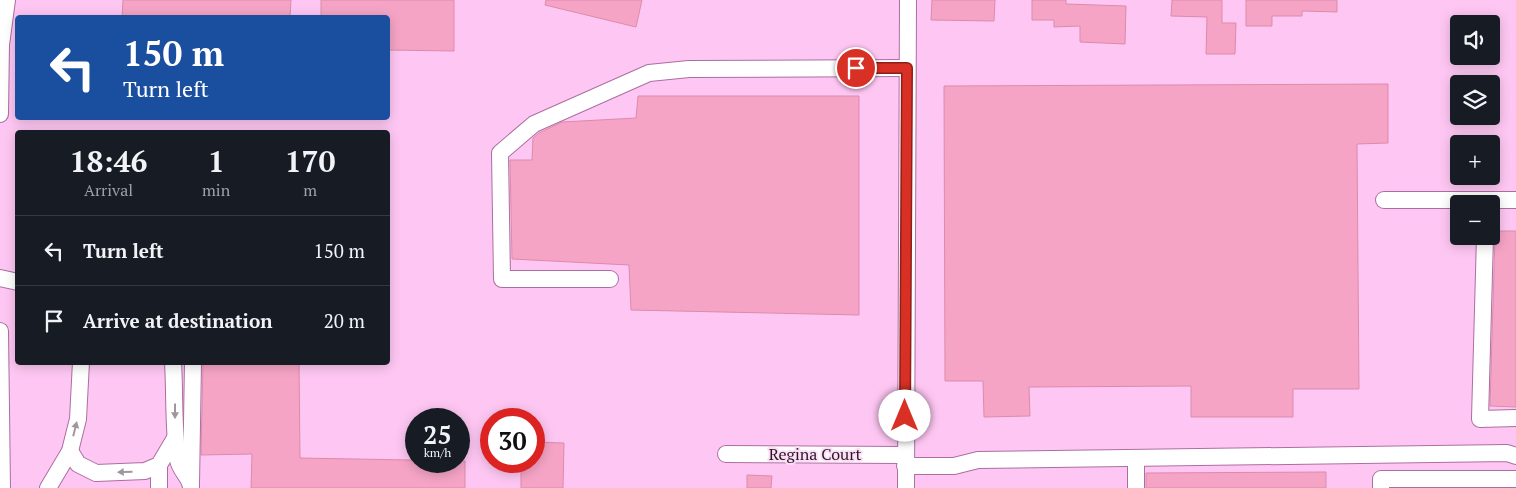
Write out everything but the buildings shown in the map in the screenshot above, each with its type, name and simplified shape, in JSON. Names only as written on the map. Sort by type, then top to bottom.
[{"type":"street","points":[[0,114],[0,52],[6,0]]},
{"type":"street","points":[[906,488],[908,0]]},
{"type":"street","points":[[610,279],[502,279],[500,153],[534,124],[649,73],[689,69],[907,68]]},
{"type":"street","points":[[1384,200],[1450,201]]},
{"type":"street","points":[[1500,201],[1516,200]]},
{"type":"street","points":[[1485,245],[1480,419],[1516,418]]},
{"type":"street","points":[[0,278],[15,281]]},
{"type":"street","points":[[0,331],[2,488]]},
{"type":"street","points":[[48,488],[70,451],[78,419],[81,365]]},
{"type":"street","points":[[174,365],[175,438],[179,466],[191,486]]},
{"type":"street","points":[[191,486],[193,365]]},
{"type":"street","points":[[159,488],[159,465],[175,438]]},
{"type":"street","points":[[70,451],[78,464],[96,473],[145,472],[159,465]]},
{"type":"street","name":"Regina Court","points":[[726,454],[905,460],[954,466],[978,460],[1508,453],[1516,456]]},
{"type":"street","points":[[1136,458],[1136,488]]},
{"type":"street","points":[[1381,488],[1381,478],[1516,479]]},
{"type":"route","points":[[856,68],[907,68],[905,416]]}]
